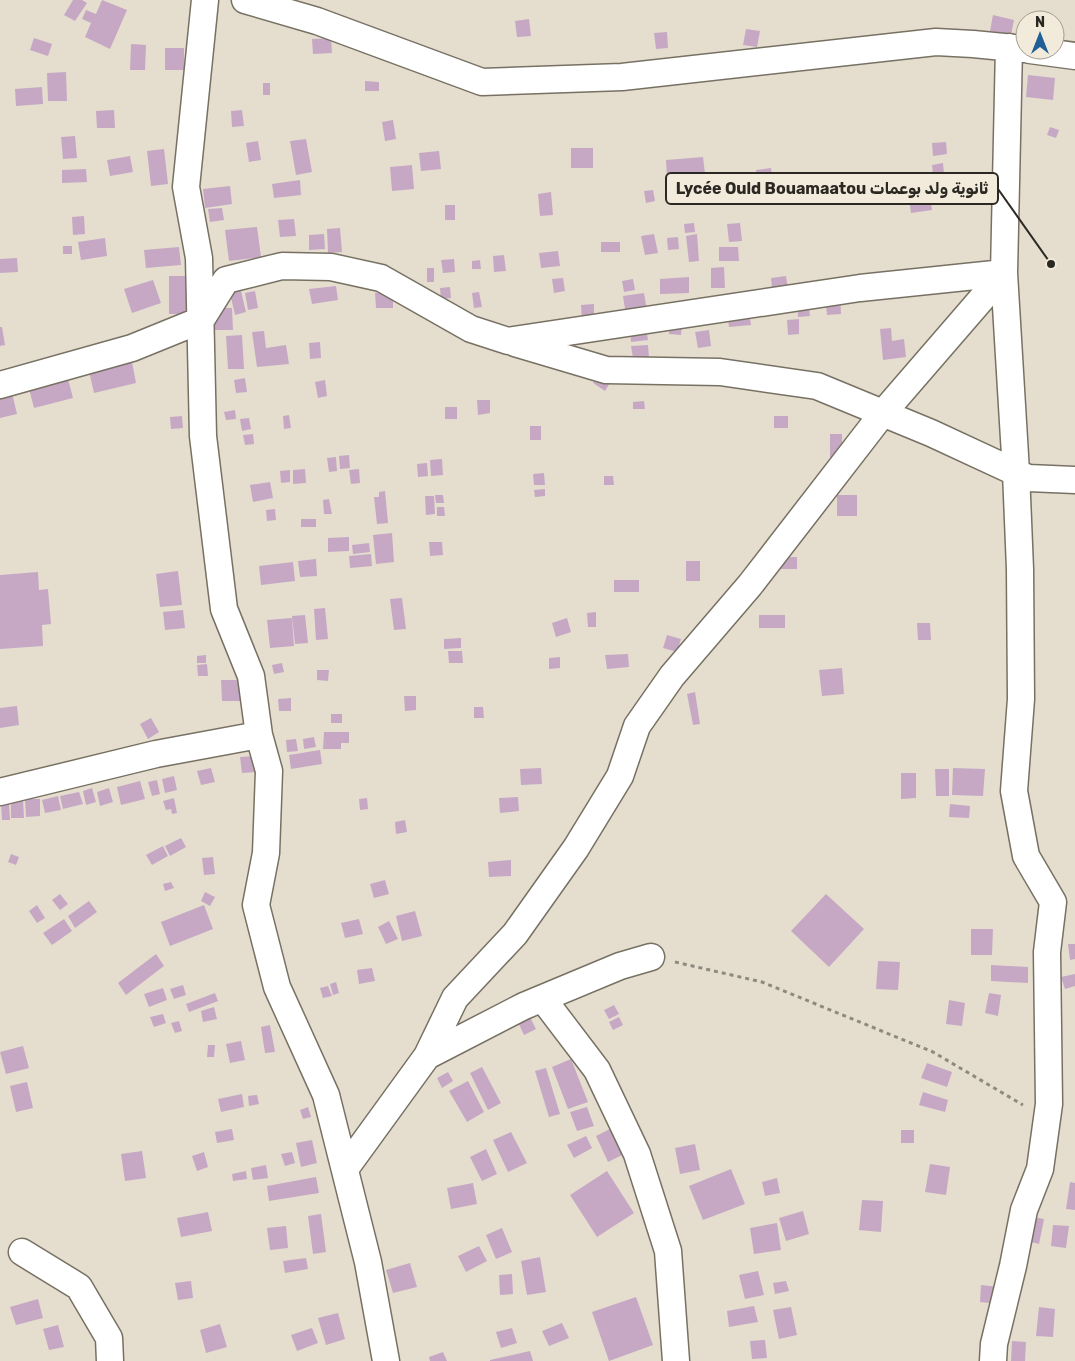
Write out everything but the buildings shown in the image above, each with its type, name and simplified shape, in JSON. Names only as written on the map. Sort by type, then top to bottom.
[{"type":"street","points":[[204,0],[186,187],[198,258],[203,436],[224,609],[251,676],[260,734],[269,771],[266,853],[256,905],[277,987],[326,1095],[368,1262],[386,1361]]},
{"type":"street","points":[[245,0],[317,21],[482,82],[622,77],[936,42],[1015,49]]},
{"type":"street","points":[[994,1361],[994,1344],[1013,1266],[1024,1210],[1040,1169],[1049,1104],[1048,952],[1053,902],[1026,856],[1014,791],[1021,699],[1020,569],[1004,273],[1020,60]]},
{"type":"street","points":[[0,385],[132,348],[201,320],[226,280],[282,266],[331,267],[381,278],[471,329],[606,370],[720,372],[817,386],[883,413],[1028,478],[1075,480]]},
{"type":"street","points":[[508,340],[860,288],[1004,273]]},
{"type":"street","points":[[345,1169],[427,1056],[455,998],[516,934],[576,848],[620,776],[636,726],[666,683],[750,585],[883,413],[1004,273]]},
{"type":"street","points":[[0,792],[156,754],[260,734]]},
{"type":"street","points":[[427,1056],[524,1006],[620,966],[651,957]]},
{"type":"street","points":[[542,999],[597,1070],[637,1154],[668,1251],[676,1361]]},
{"type":"street","points":[[22,1252],[80,1287],[109,1338],[110,1361]]},
{"type":"path","points":[[651,957],[762,982],[933,1052],[1047,1119]]},
{"type":"place","name":"Lycée Ould Bouamaatou ثانوية ولد بوعمات","points":[[1051,264]]}]
